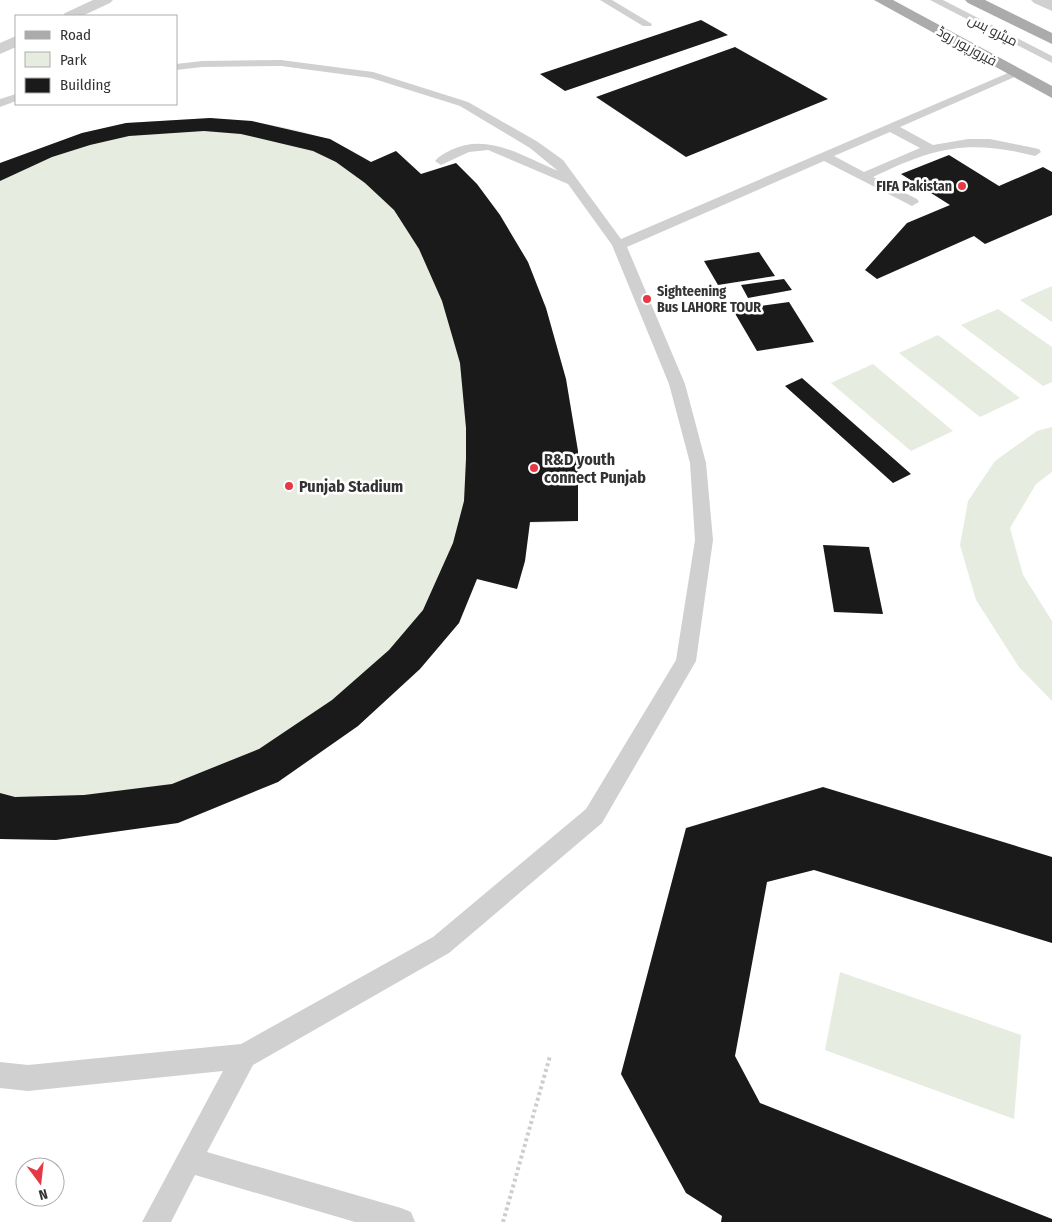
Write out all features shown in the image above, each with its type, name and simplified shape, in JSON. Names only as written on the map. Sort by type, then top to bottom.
[{"type":"main road","name":"فیروزپور روڈ","points":[[882,0],[1052,93]]},
{"type":"main road","points":[[973,0],[1052,39]]},
{"type":"street","points":[[72,15],[105,0]]},
{"type":"street","points":[[1040,0],[1052,6]]},
{"type":"street","points":[[0,49],[15,42]]},
{"type":"lane","points":[[605,0],[647,24]]},
{"type":"lane","name":"میٹرو بس","points":[[935,0],[1052,60]]},
{"type":"lane","points":[[0,1075],[28,1078],[244,1056],[441,945],[594,816],[686,661],[704,540],[698,463],[677,384],[619,245],[575,182],[558,162],[534,145],[464,104],[373,75],[281,63],[178,67]]},
{"type":"lane","points":[[619,245],[1015,73]]},
{"type":"lane","points":[[0,104],[15,97]]},
{"type":"lane","points":[[890,128],[929,148]]},
{"type":"lane","points":[[864,177],[929,148],[954,143],[996,142],[1034,152]]},
{"type":"lane","points":[[441,161],[465,147],[478,145],[490,147],[575,182]]},
{"type":"lane","points":[[824,156],[912,202]]},
{"type":"lane","points":[[156,1222],[244,1056]]},
{"type":"lane","points":[[188,1160],[400,1222]]},
{"type":"path","points":[[503,1222],[550,1056]]},
{"type":"green space","name":"Punjab Stadium","points":[[210,118],[273,125],[314,135],[353,151],[371,162],[396,151],[421,174],[456,163],[477,184],[500,215],[546,308],[566,379],[578,451],[578,521],[530,523],[525,561],[517,589],[477,579],[459,623],[420,669],[358,726],[278,782],[178,823],[56,840],[0,839],[0,163],[82,133],[126,123]]},
{"type":"green space","points":[[1052,286],[1052,322],[1020,300]]},
{"type":"green space","points":[[998,309],[1052,347],[1052,382],[1043,386],[961,325]]},
{"type":"green space","points":[[938,335],[1020,398],[980,417],[899,353]]},
{"type":"green space","points":[[873,364],[953,431],[911,451],[831,383]]},
{"type":"green space","points":[[1052,427],[1052,472],[1036,484],[1010,528],[1023,575],[1052,621],[1052,701],[1019,667],[976,600],[960,545],[968,501],[995,461],[1037,431]]},
{"type":"green space","points":[[840,972],[1021,1035],[1014,1119],[825,1050]]},
{"type":"building","points":[[701,20],[728,35],[565,91],[540,74]]},
{"type":"building","points":[[735,47],[828,99],[686,157],[596,97]]},
{"type":"building","points":[[210,118],[252,121],[330,139],[371,162],[396,151],[421,174],[456,163],[477,184],[500,215],[528,262],[546,308],[566,379],[578,451],[578,521],[530,522],[525,561],[517,589],[477,579],[459,623],[420,669],[358,726],[278,782],[178,823],[56,840],[0,839],[0,793],[15,797],[84,795],[172,784],[259,749],[332,700],[389,650],[423,610],[453,543],[464,501],[466,459],[466,428],[460,363],[442,301],[419,249],[394,210],[365,183],[336,162],[313,151],[241,134],[204,131],[129,136],[90,145],[52,157],[0,181],[0,163],[82,133],[126,123]]},
{"type":"building","points":[[949,155],[999,186],[1043,167],[1052,172],[1052,215],[985,244],[974,236],[877,279],[865,270],[907,223],[950,205],[901,174]]},
{"type":"building","points":[[759,252],[775,276],[718,285],[704,261]]},
{"type":"building","points":[[784,279],[792,290],[748,298],[741,285]]},
{"type":"building","points":[[789,302],[814,342],[757,351],[733,310]]},
{"type":"building","points":[[802,378],[911,474],[893,483],[785,386]]},
{"type":"building","points":[[823,545],[869,547],[883,614],[834,612]]},
{"type":"building","points":[[823,787],[1052,857],[1052,943],[814,870],[767,882],[735,1056],[760,1103],[1052,1219],[1052,1222],[721,1222],[722,1216],[686,1193],[621,1074],[686,828]]},
{"type":"place","name":"FIFA Pakistan","points":[[962,186]]},
{"type":"place","name":"Sighteening Bus LAHORE TOUR","points":[[647,299]]},
{"type":"place","name":"R&D youth connect Punjab","points":[[534,468]]},
{"type":"place","name":"Punjab Stadium","points":[[289,486]]}]
